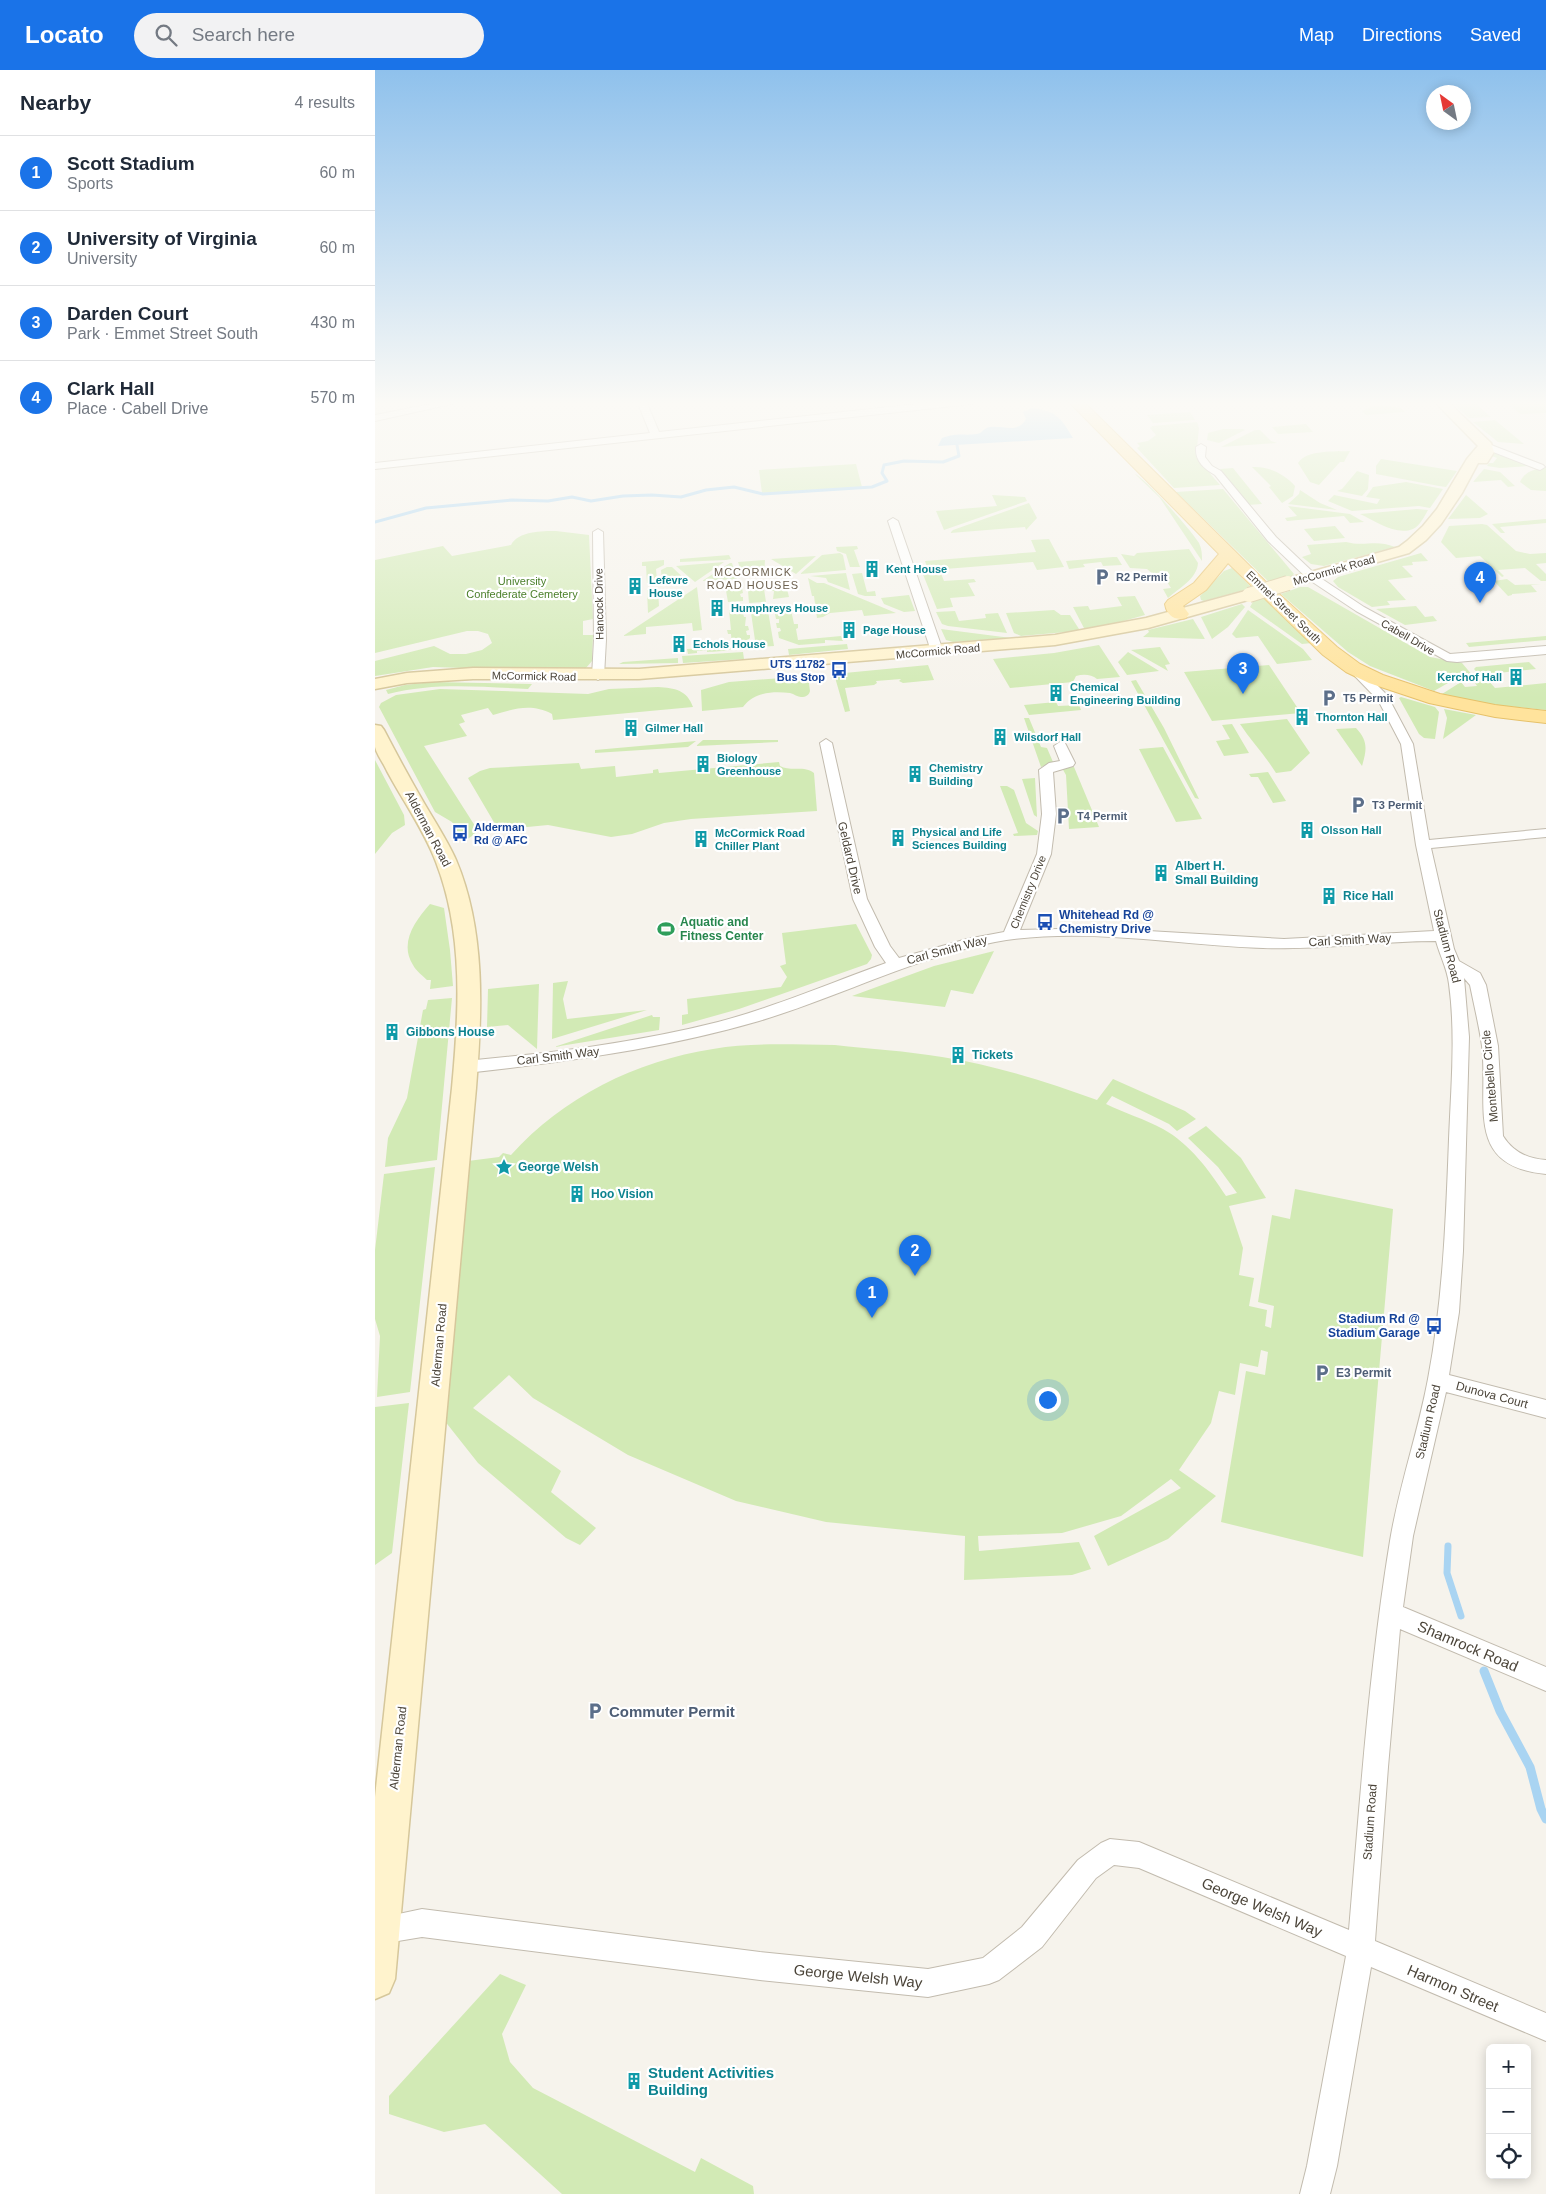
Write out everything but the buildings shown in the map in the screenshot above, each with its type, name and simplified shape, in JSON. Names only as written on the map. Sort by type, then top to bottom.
[{"type":"main road","name":"Emmet Street South","points":[[1175,500],[1259,585],[1330,651],[1353,668],[1385,683],[1436,699],[1495,711],[1546,717]]},
{"type":"main road","points":[[1180,614],[1175,610],[1174,604],[1194,602],[1203,582],[1219,560],[1230,554]]},
{"type":"street","name":"Cabell Drive","points":[[1240,500],[1272,539],[1312,577],[1360,609],[1447,657],[1457,658],[1546,650]]},
{"type":"street","name":"McCormick Road","points":[[1194,602],[1249,595],[1404,550],[1416,543],[1449,500]]},
{"type":"street","points":[[893,521],[937,651]]},
{"type":"street","name":"Hancock Drive","points":[[598,532],[600,640],[598,676]]},
{"type":"street","name":"McCormick Road","points":[[375,684],[443,674],[598,676],[937,651],[1086,636],[1180,614]]},
{"type":"street","name":"Stadium Road","points":[[1315,2194],[1324,2157],[1361,1948],[1375,1767],[1390,1613],[1403,1532],[1438,1381],[1449,1312],[1455,1241],[1461,1028],[1457,983],[1453,964],[1442,936],[1423,845],[1407,744],[1383,698],[1353,668]]},
{"type":"street","name":"Alderman Road","points":[[375,730],[440,846],[461,908],[469,970],[466,1067],[375,1979]]},
{"type":"street","name":"Geldard Drive","points":[[826,743],[860,899],[883,947],[895,964]]},
{"type":"street","name":"Chemistry Drive","points":[[1010,936],[1045,854],[1049,814],[1046,770],[1053,766],[1068,764],[1060,746]]},
{"type":"street","points":[[1423,845],[1546,833]]},
{"type":"street","name":"Carl Smith Way","points":[[466,1067],[597,1052],[711,1029],[758,1016],[895,964],[962,944],[1010,936],[1087,932],[1263,944],[1442,936]]},
{"type":"street","name":"Montebello Circle","points":[[1453,964],[1474,977],[1478,985],[1490,1046],[1494,1136],[1499,1146],[1519,1162],[1536,1167],[1546,1167]]},
{"type":"street","name":"Dunova Court","points":[[1438,1381],[1546,1409]]},
{"type":"street","name":"Shamrock Road","points":[[1390,1613],[1546,1679]]},
{"type":"street","name":"George Welsh Way","points":[[380,1930],[422,1923],[760,1966],[927,1983],[989,1970],[1032,1937],[1087,1869],[1110,1852],[1139,1856],[1361,1948]]},
{"type":"street","name":"Harmon Street","points":[[1361,1948],[1546,2027]]},
{"type":"green space","points":[[994,500],[1027,501],[944,530],[936,511],[997,506]]},
{"type":"green space","points":[[1161,500],[1199,543],[1202,561]]},
{"type":"green space","points":[[1184,500],[1232,500],[1294,574],[1270,583]]},
{"type":"green space","points":[[1243,500],[1259,500],[1262,504],[1247,505]]},
{"type":"green space","points":[[1292,500],[1316,500],[1337,510],[1288,504]]},
{"type":"green space","points":[[1358,500],[1377,504],[1379,500],[1435,500],[1430,508],[1419,506],[1352,511],[1328,501]]},
{"type":"green space","points":[[1462,500],[1472,500],[1488,514],[1480,518],[1448,519]]},
{"type":"green space","points":[[1029,503],[1037,518],[1026,530],[1025,527],[950,533],[953,530]]},
{"type":"green space","points":[[1288,506],[1350,514],[1364,522],[1350,523],[1344,516],[1287,521],[1285,518],[1297,516]]},
{"type":"green space","points":[[1417,509],[1428,510],[1418,525],[1406,531],[1386,527],[1360,514]]},
{"type":"green space","points":[[1546,519],[1546,523],[1500,527],[1505,533],[1501,533],[1492,524]]},
{"type":"green space","points":[[1487,525],[1516,551],[1530,554],[1546,553],[1546,563],[1536,564],[1546,574],[1546,581],[1541,581],[1525,568],[1498,570],[1504,576],[1502,577],[1480,556],[1456,558],[1441,542],[1449,526]]},
{"type":"green space","points":[[1335,526],[1345,538],[1314,541],[1304,529]]},
{"type":"green space","name":"University Confederate Cemetery","points":[[556,531],[589,535],[593,619],[583,621],[583,635],[593,635],[592,661],[586,668],[553,671],[433,667],[375,676],[375,661],[434,646],[450,654],[466,654],[482,650],[492,643],[488,634],[478,631],[467,631],[375,653],[375,560],[443,546],[452,556],[511,545],[514,540],[525,534]]},
{"type":"green space","points":[[1049,539],[1064,567],[1037,570],[1033,562],[932,570],[933,572],[940,571],[944,581],[974,579],[976,582],[968,583],[975,596],[950,598],[953,607],[937,609],[922,572],[927,567],[925,561],[1036,552],[1031,540]]},
{"type":"green space","points":[[1346,542],[1359,544],[1376,543],[1395,547],[1324,566],[1311,564],[1302,557],[1311,554],[1307,545]]},
{"type":"green space","points":[[857,546],[858,549],[854,550],[860,567],[850,567],[846,554],[837,551],[836,547]]},
{"type":"green space","points":[[1189,549],[1198,563],[1197,569],[1182,587],[1168,598],[1163,589],[1171,588],[1162,574],[1154,575],[1147,569],[1130,568],[1121,554],[1134,556],[1137,553]]},
{"type":"green space","points":[[840,553],[843,555],[846,570],[800,574],[822,555]]},
{"type":"green space","points":[[1421,553],[1428,561],[1412,562],[1413,565],[1402,566],[1413,577],[1388,580],[1406,600],[1387,601],[1390,605],[1372,607],[1338,587],[1333,581],[1338,577]]},
{"type":"green space","points":[[729,555],[731,559],[726,560],[680,562],[680,559]]},
{"type":"green space","points":[[816,556],[796,574],[771,559]]},
{"type":"green space","points":[[1117,557],[1122,565],[1103,566],[1101,562],[1083,564],[1085,567],[1069,569],[1066,561]]},
{"type":"green space","points":[[664,560],[664,565],[656,569],[657,581],[647,583],[646,566],[642,566],[642,562]]},
{"type":"green space","points":[[765,560],[764,576],[743,577],[738,562]]},
{"type":"green space","points":[[724,562],[695,582],[676,566]]},
{"type":"green space","points":[[732,563],[737,579],[702,581]]},
{"type":"green space","points":[[672,567],[689,583],[670,584],[662,582],[661,570]]},
{"type":"green space","points":[[1232,568],[1252,588],[1204,601],[1201,600],[1200,596],[1224,571]]},
{"type":"green space","points":[[846,573],[850,590],[828,582],[826,578],[810,576]]},
{"type":"green space","points":[[862,573],[867,592],[875,591],[876,596],[858,594],[852,574]]},
{"type":"green space","points":[[808,578],[896,613],[864,616],[862,610],[830,613],[817,618],[814,596],[812,596]]},
{"type":"green space","points":[[1507,579],[1515,585],[1541,584],[1531,585],[1537,592],[1508,596],[1494,581]]},
{"type":"green space","points":[[785,581],[789,597],[773,599],[774,591],[771,591],[769,584]]},
{"type":"green space","points":[[741,584],[743,593],[740,594],[743,597],[743,601],[728,602],[725,585]]},
{"type":"green space","points":[[697,587],[702,630],[693,631],[692,623],[646,627],[646,634],[623,636]]},
{"type":"green space","points":[[1300,587],[1308,587],[1430,657],[1462,663],[1473,676],[1455,679],[1434,691],[1370,666],[1348,652],[1281,594]]},
{"type":"green space","points":[[764,589],[766,602],[749,603],[748,591]]},
{"type":"green space","points":[[647,590],[658,591],[659,606],[648,613]]},
{"type":"green space","points":[[909,595],[915,611],[904,612],[884,604],[881,598]]},
{"type":"green space","points":[[1135,596],[1145,615],[1091,630],[1085,630],[1073,607],[1088,606],[1090,610],[1122,606],[1117,597]]},
{"type":"green space","points":[[1263,598],[1312,643],[1302,644],[1250,607],[1254,600]]},
{"type":"green space","points":[[1242,604],[1245,607],[1228,627],[1212,639],[1201,617]]},
{"type":"green space","points":[[767,605],[774,646],[756,647],[750,606]]},
{"type":"green space","points":[[790,605],[794,624],[798,624],[796,629],[798,640],[841,636],[843,641],[825,640],[825,643],[799,645],[779,638],[778,632],[781,631],[780,628],[777,628],[776,623],[779,623],[779,619],[776,619],[775,614],[778,614],[773,606]]},
{"type":"green space","points":[[1416,606],[1425,617],[1433,616],[1437,621],[1405,625],[1376,609]]},
{"type":"green space","points":[[746,609],[746,613],[743,613],[744,617],[746,617],[745,626],[748,626],[749,630],[746,631],[747,635],[750,635],[750,638],[741,646],[730,650],[707,652],[707,650],[688,654],[687,649],[732,646],[731,634],[728,634],[727,630],[731,630],[729,610]]},
{"type":"green space","points":[[1054,610],[1061,615],[1070,615],[1079,629],[1077,631],[1021,636],[1014,633],[1006,613]]},
{"type":"green space","points":[[1248,610],[1303,649],[1312,660],[1277,664],[1258,636],[1236,638],[1232,634]]},
{"type":"green space","points":[[955,611],[959,621],[986,618],[985,614],[998,613],[1007,633],[948,626],[942,624],[936,612]]},
{"type":"green space","points":[[1193,619],[1205,639],[1143,637],[1149,632],[1148,630]]},
{"type":"green space","points":[[941,629],[1011,638],[953,642],[946,640]]},
{"type":"green space","points":[[1546,636],[1546,640],[1469,647],[1466,643]]},
{"type":"green space","points":[[847,644],[848,649],[789,655],[788,649]]},
{"type":"green space","points":[[1099,645],[1120,677],[1097,679],[1090,675],[1081,675],[1076,676],[1073,682],[1010,688],[993,659],[1054,653]]},
{"type":"green space","points":[[1160,647],[1170,664],[1165,665],[1168,671],[1131,650]]},
{"type":"green space","points":[[743,652],[744,659],[683,663],[682,656]]},
{"type":"green space","points":[[1128,652],[1159,671],[1127,675],[1118,662]]},
{"type":"green space","points":[[678,658],[678,663],[619,664],[623,662]]},
{"type":"green space","points":[[1529,662],[1536,669],[1479,675],[1474,669],[1476,667]]},
{"type":"green space","points":[[928,665],[934,680],[903,683],[899,681],[901,679],[876,681],[877,683],[874,685],[845,688],[850,711],[845,712],[834,674]]},
{"type":"green space","points":[[1269,665],[1301,713],[1212,721],[1184,672]]},
{"type":"green space","points":[[808,676],[810,691],[804,697],[777,692],[758,695],[743,707],[702,711],[701,690],[729,682]]},
{"type":"green space","points":[[1487,679],[1495,688],[1546,683],[1546,710],[1475,703],[1442,694],[1461,682],[1465,687],[1477,686],[1473,680]]},
{"type":"green space","points":[[1136,680],[1164,728],[1199,799],[1195,798],[1131,681]]},
{"type":"green space","points":[[432,682],[532,684],[528,689],[440,687],[405,690],[388,694],[386,690],[405,685]]},
{"type":"green space","points":[[670,688],[684,693],[693,707],[553,720],[552,714],[530,708],[515,709],[493,715],[488,708],[461,715],[465,722],[459,724],[467,736],[424,746],[477,829],[475,834],[463,842],[452,822],[435,812],[379,707],[381,703],[396,695],[440,689],[588,694],[609,689]]},
{"type":"green space","points":[[1399,698],[1435,707],[1439,712],[1435,739],[1424,738],[1419,734]]},
{"type":"green space","points":[[1056,702],[1058,706],[1079,705],[1081,710],[1029,715],[1024,705]]},
{"type":"green space","points":[[1444,709],[1476,715],[1443,739],[1447,718]]},
{"type":"green space","points":[[1024,718],[1029,718],[1041,747],[1047,748],[1053,762],[1041,767]]},
{"type":"green space","points":[[1287,719],[1310,753],[1291,771],[1276,773],[1240,724]]},
{"type":"green space","points":[[1232,724],[1249,753],[1224,756],[1216,741],[1230,739],[1222,725]]},
{"type":"green space","points":[[1356,728],[1363,737],[1365,746],[1362,766],[1336,729]]},
{"type":"green space","points":[[703,740],[778,740],[778,742],[696,746]]},
{"type":"green space","points":[[696,741],[688,747],[595,753],[595,750]]},
{"type":"green space","points":[[1163,747],[1202,819],[1176,822],[1139,749]]},
{"type":"green space","points":[[375,760],[404,815],[405,825],[392,833],[375,854]]},
{"type":"green space","points":[[779,762],[780,766],[784,768],[806,769],[814,773],[817,811],[691,819],[664,823],[632,834],[611,837],[548,825],[517,828],[496,833],[495,824],[468,778],[490,768],[579,763],[581,769],[615,766],[616,777],[653,773],[653,770],[658,769],[659,773]]},
{"type":"green space","points":[[1074,767],[1099,827],[1069,829],[1066,775],[1062,768]]},
{"type":"green space","points":[[1268,772],[1286,801],[1273,803],[1258,777],[1251,777],[1249,774]]},
{"type":"green space","points":[[1035,778],[1037,817],[1034,815],[1022,779]]},
{"type":"green space","points":[[1000,786],[1007,786],[1014,790],[1026,823],[1038,831],[1037,835],[1014,836],[1013,834],[1018,833]]},
{"type":"green space","points":[[430,904],[444,908],[453,986],[430,989],[431,980],[427,980],[414,967],[409,957],[408,941],[414,925]]},
{"type":"green space","points":[[856,924],[872,955],[867,964],[739,1009],[682,1025],[682,1015],[688,1014],[687,999],[781,987],[787,977],[780,966],[786,964],[782,933]]},
{"type":"green space","points":[[994,951],[973,994],[951,990],[945,1007],[852,996],[934,966]]},
{"type":"green space","points":[[568,981],[563,999],[567,1019],[647,1010],[552,1039],[553,983]]},
{"type":"green space","points":[[539,984],[537,1049],[508,1025],[487,1027],[488,989]]},
{"type":"green space","points":[[452,998],[437,1160],[385,1167],[388,1138],[407,1098],[423,1010],[426,1009],[428,1000]]},
{"type":"green space","points":[[652,1015],[653,1017],[660,1017],[659,1030],[554,1047]]},
{"type":"green space","points":[[743,1045],[835,1045],[962,1060],[1020,1075],[1097,1100],[1113,1079],[1185,1111],[1196,1119],[1177,1131],[1169,1124],[1112,1096],[1106,1104],[1156,1125],[1173,1135],[1198,1158],[1226,1196],[1237,1193],[1218,1167],[1188,1138],[1206,1126],[1241,1158],[1266,1198],[1229,1206],[1243,1248],[1239,1275],[1254,1278],[1249,1306],[1267,1310],[1265,1326],[1271,1328],[1274,1306],[1258,1302],[1272,1215],[1290,1219],[1295,1189],[1393,1209],[1363,1557],[1221,1522],[1246,1371],[1265,1375],[1268,1352],[1261,1350],[1258,1367],[1240,1363],[1235,1395],[1219,1391],[1211,1423],[1179,1470],[1216,1496],[1168,1539],[1108,1566],[1094,1536],[1181,1488],[1171,1479],[1121,1516],[1062,1533],[978,1536],[979,1551],[1079,1542],[1091,1569],[1072,1575],[964,1580],[965,1536],[826,1522],[736,1501],[628,1455],[533,1398],[509,1375],[473,1408],[561,1471],[551,1492],[596,1528],[580,1545],[566,1538],[478,1463],[444,1420],[468,1161],[499,1157],[503,1153],[511,1155],[531,1134],[577,1099],[603,1085],[656,1062],[713,1049]]},
{"type":"green space","points":[[435,1167],[410,1392],[377,1397],[380,1336],[375,1319],[375,1250],[384,1174]]},
{"type":"green space","points":[[409,1403],[392,1553],[375,1565],[375,1407]]},
{"type":"green space","points":[[500,1974],[526,1985],[502,2034],[510,2062],[533,2088],[695,2172],[701,2158],[753,2186],[754,2194],[562,2194],[485,2124],[444,2132],[389,2114],[389,2096]]},
{"type":"waterway","points":[[375,522],[426,508],[511,500]]},
{"type":"waterway","points":[[516,500],[553,500]]},
{"type":"waterway","points":[[587,500],[597,500]]},
{"type":"waterway","points":[[1448,1546],[1447,1573],[1461,1616]]},
{"type":"waterway","points":[[1484,1671],[1500,1711],[1530,1767],[1541,1809],[1546,1819]]},
{"type":"place","name":"Kent House","points":[[872,569]]},
{"type":"place","name":"R2 Permit","points":[[1102,577]]},
{"type":"place","name":"Lefevre House","points":[[635,586]]},
{"type":"place","name":"Clark Hall","points":[[1480,603]]},
{"type":"place","name":"Humphreys House","points":[[717,608]]},
{"type":"place","name":"Page House","points":[[849,630]]},
{"type":"place","name":"Echols House","points":[[679,644]]},
{"type":"place","name":"UTS 11782 Bus Stop","points":[[839,670]]},
{"type":"place","name":"Kerchof Hall","points":[[1516,677]]},
{"type":"place","name":"Chemical Engineering Building","points":[[1056,693]]},
{"type":"place","name":"Darden Court","points":[[1243,694]]},
{"type":"place","name":"T5 Permit","points":[[1329,698]]},
{"type":"place","name":"Thornton Hall","points":[[1302,717]]},
{"type":"place","name":"Gilmer Hall","points":[[631,728]]},
{"type":"place","name":"Wilsdorf Hall","points":[[1000,737]]},
{"type":"place","name":"Biology Greenhouse","points":[[703,764]]},
{"type":"place","name":"Chemistry Building","points":[[915,774]]},
{"type":"place","name":"T3 Permit","points":[[1358,805]]},
{"type":"place","name":"T4 Permit","points":[[1063,816]]},
{"type":"place","name":"Olsson Hall","points":[[1307,830]]},
{"type":"place","name":"Alderman Rd @ AFC","points":[[460,833]]},
{"type":"place","name":"Physical and Life Sciences Building","points":[[898,838]]},
{"type":"place","name":"McCormick Road Chiller Plant","points":[[701,839]]},
{"type":"place","name":"Albert H. Small Building","points":[[1161,873]]},
{"type":"place","name":"Rice Hall","points":[[1329,896]]},
{"type":"place","name":"Whitehead Rd @ Chemistry Drive","points":[[1045,922]]},
{"type":"place","name":"Aquatic and Fitness Center","points":[[666,929]]},
{"type":"place","name":"Gibbons House","points":[[392,1032]]},
{"type":"place","name":"Tickets","points":[[958,1055]]},
{"type":"place","name":"George Welsh","points":[[504,1167]]},
{"type":"place","name":"Hoo Vision","points":[[577,1194]]},
{"type":"place","name":"University of Virginia","points":[[915,1276]]},
{"type":"place","name":"Scott Stadium","points":[[872,1318]]},
{"type":"place","name":"Stadium Rd @ Stadium Garage","points":[[1434,1326]]},
{"type":"place","name":"E3 Permit","points":[[1322,1373]]},
{"type":"place","name":"Commuter Permit","points":[[595,1711]]},
{"type":"place","name":"Student Activities Building","points":[[634,2081]]},
{"type":"district","name":"MCCORMICK ROAD HOUSES","points":[[753,578]]}]
